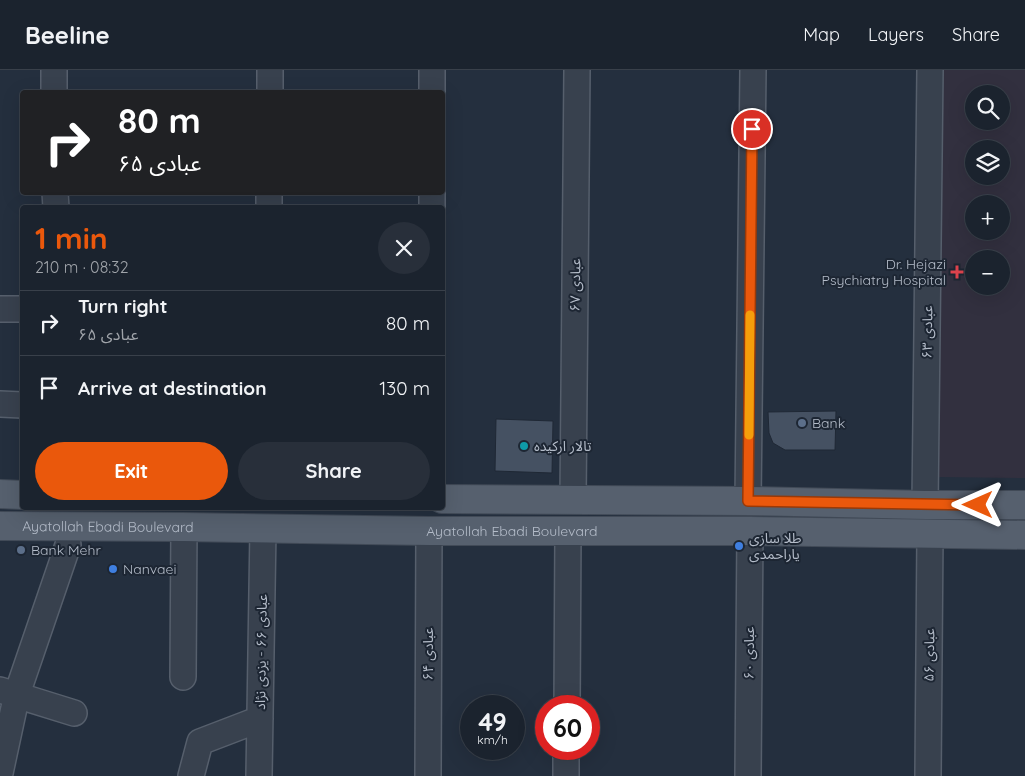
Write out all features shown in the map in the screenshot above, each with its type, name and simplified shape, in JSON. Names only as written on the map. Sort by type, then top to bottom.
[{"type":"main road","points":[[0,494],[20,495]]},
{"type":"main road","points":[[445,499],[1025,505]]},
{"type":"main road","name":"Ayatollah Ebadi Boulevard","points":[[0,526],[429,532],[750,531],[1025,534]]},
{"type":"street","points":[[54,70],[54,90]]},
{"type":"street","points":[[270,70],[270,90]]},
{"type":"street","points":[[432,70],[432,90]]},
{"type":"street","name":"عبادی ۶۷","points":[[573,499],[577,70]]},
{"type":"street","points":[[748,501],[753,70]]},
{"type":"street","name":"عبادی ۶۳","points":[[925,505],[930,70]]},
{"type":"street","points":[[0,309],[20,309]]},
{"type":"street","points":[[0,404],[20,405]]},
{"type":"street","points":[[182,677],[184,528]]},
{"type":"street","name":"عبادی ۶۶ - یزدی نژاد","points":[[260,776],[263,529]]},
{"type":"street","points":[[567,695],[568,531]]},
{"type":"street","name":"عبادی ۶۰","points":[[748,776],[750,531]]},
{"type":"street","name":"عبادی ۶۴","points":[[428,776],[429,532]]},
{"type":"street","name":"عبادی ۵۶","points":[[928,776],[930,534]]},
{"type":"street","points":[[0,773],[8,692],[68,545]]},
{"type":"street","points":[[8,692],[74,713]]},
{"type":"street","points":[[191,776],[200,742],[260,720]]},
{"type":"street","points":[[566,760],[566,776]]},
{"type":"shaded area","name":"Dr. Hejazi Psychiatry Hospital","points":[[940,70],[1025,70],[1025,478],[939,477]]},
{"type":"building","name":"Bank","points":[[836,411],[835,450],[785,450],[773,443],[769,433],[768,412]]},
{"type":"building","name":"تالار ارکیده","points":[[496,419],[553,421],[552,473],[495,471]]},
{"type":"slow traffic","points":[[749,435],[750,315]]},
{"type":"place","name":"Dr. Hejazi Psychiatry Hospital","points":[[957,272]]},
{"type":"place","name":"Bank","points":[[802,423]]},
{"type":"place","name":"تالار ارکیده","points":[[524,446]]},
{"type":"place","name":"طلا سازی یاراحمدی","points":[[739,546]]},
{"type":"place","name":"Bank Mehr","points":[[21,550]]},
{"type":"place","name":"Nanvaei","points":[[113,569]]},
{"type":"route","points":[[752,129],[748,501],[978,505]]}]
